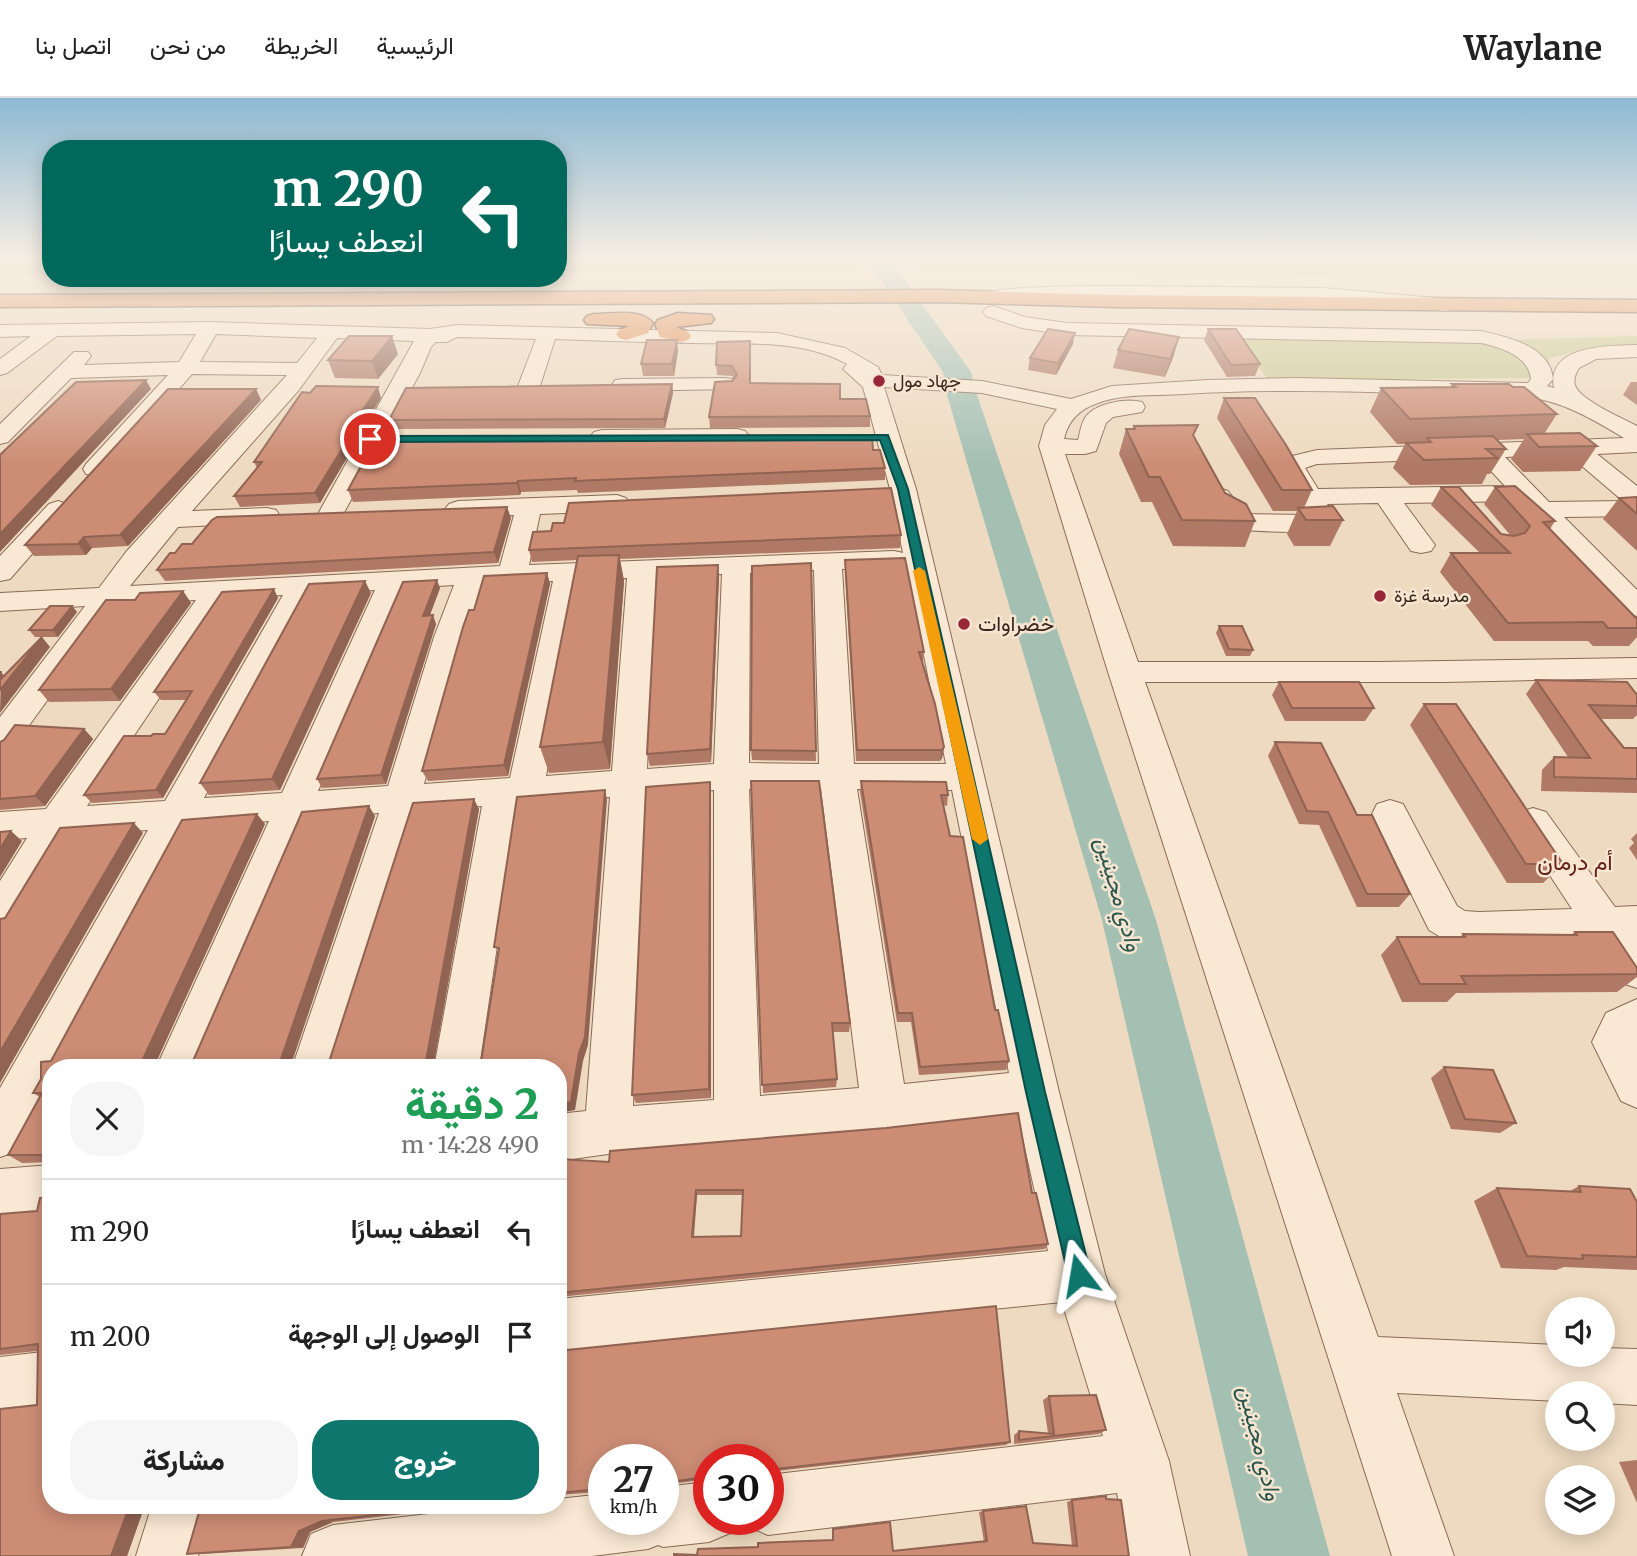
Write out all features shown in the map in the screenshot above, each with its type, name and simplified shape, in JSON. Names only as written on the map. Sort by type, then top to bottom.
[{"type":"highway","points":[[621,343],[641,328]]},
{"type":"highway","points":[[666,328],[667,333],[681,339]]},
{"type":"street","points":[[0,331],[209,328]]},
{"type":"street","points":[[0,573],[186,368],[210,328]]},
{"type":"street","points":[[0,741],[106,595],[303,381],[331,328]]},
{"type":"street","points":[[367,328],[427,339],[544,344],[681,339]]},
{"type":"street","points":[[862,328],[883,365],[871,377]]},
{"type":"street","points":[[1061,328],[1443,332],[1492,339],[1524,352],[1542,374],[1542,379],[1534,390]]},
{"type":"street","points":[[1443,332],[1468,328]]},
{"type":"street","points":[[1,369],[51,331]]},
{"type":"street","points":[[0,437],[107,331]]},
{"type":"street","points":[[331,514],[427,339],[449,331],[621,343]]},
{"type":"street","points":[[674,436],[684,384],[681,339]]},
{"type":"street","points":[[544,344],[681,339],[759,343],[815,350],[836,357],[871,377],[982,387],[1075,406]]},
{"type":"street","points":[[529,386],[544,344]]},
{"type":"street","points":[[1637,351],[1579,357],[1568,363],[1571,387],[1637,436]]},
{"type":"street","points":[[64,372],[186,368],[303,381]]},
{"type":"street","points":[[871,377],[884,437],[891,490],[916,558],[1035,1092],[1079,1275],[1140,1461],[1159,1556]]},
{"type":"street","points":[[606,385],[724,384]]},
{"type":"street","points":[[503,387],[555,386]]},
{"type":"street","points":[[1423,1556],[1361,1364],[1124,672],[1051,446],[1053,427],[1085,400],[1119,393],[1236,386],[1534,390],[1571,387],[1637,418]]},
{"type":"street","points":[[373,388],[426,388]]},
{"type":"street","points":[[14,391],[47,389]]},
{"type":"street","points":[[1051,446],[1088,446],[1094,419],[1106,412],[1123,409],[1174,404],[1342,402]]},
{"type":"street","points":[[577,437],[766,436]]},
{"type":"street","points":[[858,437],[884,437]]},
{"type":"street","points":[[370,439],[398,439]]},
{"type":"street","points":[[1205,469],[1227,513],[1238,522],[1320,523],[1325,521],[1292,467],[1297,461],[1317,457],[1637,444]]},
{"type":"street","points":[[1575,448],[1637,499]]},
{"type":"street","points":[[1486,452],[1637,607]]},
{"type":"street","points":[[1311,497],[1458,495],[1637,508]]},
{"type":"street","points":[[1458,495],[1475,514]]},
{"type":"street","points":[[1386,496],[1421,545]]},
{"type":"street","points":[[436,510],[647,501]]},
{"type":"street","points":[[512,576],[528,507]]},
{"type":"street","points":[[174,519],[357,513]]},
{"type":"street","points":[[5,608],[106,595],[302,587],[472,576],[916,558]]},
{"type":"street","points":[[828,562],[837,776],[885,1109]]},
{"type":"street","points":[[736,565],[731,776],[737,1122]]},
{"type":"street","points":[[608,1131],[642,570]]},
{"type":"street","points":[[458,1059],[513,791],[569,574]]},
{"type":"street","points":[[316,1059],[402,799],[436,679],[472,576]]},
{"type":"street","points":[[182,1059],[393,582]]},
{"type":"street","points":[[42,1059],[302,587]]},
{"type":"street","points":[[0,914],[57,822],[217,590]]},
{"type":"street","points":[[1124,672],[1311,671],[1429,674],[1637,668]]},
{"type":"street","points":[[1429,674],[1453,708]]},
{"type":"street","points":[[0,826],[731,776],[966,777]]},
{"type":"street","points":[[1517,799],[1621,924],[1637,970]]},
{"type":"street","points":[[1390,814],[1443,918],[1458,927],[1479,929],[1621,924]]},
{"type":"street","points":[[1637,1019],[1621,1027],[1614,1042],[1637,1086]]},
{"type":"street","points":[[0,1134],[42,1059]]},
{"type":"street","points":[[567,1137],[608,1131],[885,1109],[1035,1092]]},
{"type":"street","points":[[0,1194],[42,1191]]},
{"type":"street","points":[[567,1325],[1079,1275]]},
{"type":"street","points":[[1361,1364],[1637,1377]]},
{"type":"street","points":[[0,1385],[42,1380]]},
{"type":"street","points":[[784,1503],[1140,1461]]},
{"type":"street","points":[[167,1556],[179,1514]]},
{"type":"street","points":[[333,1556],[588,1526]]},
{"type":"shaded area","points":[[1637,336],[1637,347],[1577,351],[1551,358],[1539,378],[1269,380],[1234,337],[1501,340]]},
{"type":"building","points":[[1048,329],[1075,333],[1058,363],[1030,358]]},
{"type":"building","points":[[1129,329],[1179,337],[1170,359],[1118,350]]},
{"type":"building","points":[[1208,329],[1236,329],[1260,364],[1231,365]]},
{"type":"building","points":[[349,336],[392,336],[372,361],[328,360]]},
{"type":"building","points":[[647,340],[677,340],[672,364],[641,364]]},
{"type":"building","points":[[750,341],[750,383],[840,384],[840,399],[866,399],[870,416],[709,417],[715,382],[732,381],[737,375],[732,366],[716,365],[717,342]]},
{"type":"building","points":[[146,380],[0,534],[0,455],[76,382]]},
{"type":"building","points":[[672,384],[664,419],[389,420],[406,388]]},
{"type":"building","points":[[1452,384],[1509,384],[1513,387],[1524,387],[1557,414],[1410,419],[1381,388],[1456,387]]},
{"type":"building","points":[[316,386],[378,387],[315,493],[234,496],[262,462],[254,462],[302,392],[310,393]]},
{"type":"building","points":[[168,389],[256,389],[120,535],[84,537],[78,544],[25,545]]},
{"type":"building","points":[[1224,398],[1255,398],[1312,490],[1282,490]]},
{"type":"building","points":[[1198,425],[1193,435],[1225,493],[1246,504],[1255,521],[1182,520],[1160,477],[1149,477],[1126,429],[1135,429],[1134,426]]},
{"type":"building","points":[[1580,433],[1597,446],[1539,447],[1527,434]]},
{"type":"building","points":[[872,435],[873,450],[880,450],[885,468],[575,481],[576,478],[348,490],[377,437]]},
{"type":"building","points":[[1493,436],[1506,449],[1486,449],[1497,458],[1424,460],[1406,443],[1431,442],[1427,438]]},
{"type":"building","points":[[1515,486],[1555,521],[1543,522],[1637,619],[1637,628],[1608,628],[1603,622],[1508,623],[1451,553],[1510,553],[1441,487],[1459,487],[1501,534],[1514,536],[1525,533],[1530,526],[1495,487]]},
{"type":"building","points":[[891,488],[901,535],[529,550],[533,532],[551,531],[553,523],[564,523],[569,503]]},
{"type":"building","points":[[1637,497],[1637,514],[1619,498]]},
{"type":"building","points":[[1333,506],[1343,520],[1306,520],[1298,508]]},
{"type":"building","points":[[507,507],[494,552],[157,570],[170,553],[175,553],[182,544],[192,544],[217,517]]},
{"type":"building","points":[[619,555],[603,742],[540,747],[578,556]]},
{"type":"building","points":[[905,558],[924,652],[919,652],[935,704],[944,747],[942,750],[857,750],[845,560]]},
{"type":"building","points":[[811,563],[816,751],[751,750],[752,566]]},
{"type":"building","points":[[718,565],[710,749],[647,754],[657,567]]},
{"type":"building","points":[[547,573],[504,765],[422,771],[463,627],[469,610],[474,610],[484,576]]},
{"type":"building","points":[[437,580],[423,616],[433,615],[381,775],[317,779],[403,582]]},
{"type":"building","points":[[365,581],[272,779],[200,783],[309,584]]},
{"type":"building","points":[[274,589],[156,790],[84,795],[124,736],[165,734],[192,691],[154,692],[222,592]]},
{"type":"building","points":[[183,591],[111,689],[39,690],[106,600],[135,600],[140,593]]},
{"type":"building","points":[[50,606],[72,606],[53,630],[29,630]]},
{"type":"building","points":[[1219,626],[1242,626],[1253,650],[1229,649]]},
{"type":"building","points":[[42,637],[0,690],[0,672],[1,679]]},
{"type":"building","points":[[1536,680],[1627,682],[1637,695],[1637,706],[1589,705],[1624,748],[1637,748],[1637,779],[1554,777],[1554,757],[1590,758]]},
{"type":"building","points":[[1279,682],[1359,682],[1374,708],[1292,708]]},
{"type":"building","points":[[1424,704],[1456,704],[1563,864],[1526,864]]},
{"type":"building","points":[[15,725],[84,729],[35,796],[0,799],[0,742]]},
{"type":"building","points":[[1275,742],[1321,743],[1357,815],[1372,815],[1410,894],[1367,894],[1328,812],[1307,811]]},
{"type":"building","points":[[751,781],[819,781],[850,1023],[832,1023],[837,1079],[762,1085]]},
{"type":"building","points":[[861,781],[946,782],[948,795],[941,795],[950,836],[963,837],[995,1010],[998,1010],[1009,1061],[920,1067],[912,1013],[898,1013]]},
{"type":"building","points":[[710,782],[709,1089],[632,1095],[646,787]]},
{"type":"building","points":[[605,790],[585,1037],[579,1053],[571,1102],[567,1103],[567,1059],[481,1059],[499,948],[494,947],[517,797]]},
{"type":"building","points":[[474,799],[426,1059],[330,1059],[413,803]]},
{"type":"building","points":[[369,806],[281,1059],[194,1059],[302,812]]},
{"type":"building","points":[[257,814],[143,1059],[52,1059],[182,820]]},
{"type":"building","points":[[134,823],[0,1052],[0,919],[5,918],[60,828]]},
{"type":"building","points":[[11,831],[0,849],[0,832]]},
{"type":"building","points":[[1575,932],[1613,932],[1637,968],[1637,974],[1461,976],[1466,984],[1420,984],[1397,937],[1465,937],[1463,934],[1577,935]]},
{"type":"building","points":[[41,1062],[42,1093],[33,1093],[41,1079]]},
{"type":"building","points":[[1444,1067],[1493,1070],[1516,1123],[1465,1119]]},
{"type":"building","points":[[42,1093],[42,1155],[8,1155]]},
{"type":"building","points":[[1018,1113],[1032,1193],[1036,1193],[1048,1244],[567,1292],[567,1159],[609,1162],[610,1151],[886,1128]],"holes":[[[696,1190],[743,1190],[741,1236],[692,1237]]]},
{"type":"building","points":[[1579,1186],[1630,1189],[1637,1202],[1637,1257],[1582,1255],[1583,1259],[1527,1256],[1497,1188],[1581,1192]]},
{"type":"building","points":[[40,1198],[42,1514],[127,1514],[111,1556],[0,1556],[0,1409],[37,1405],[38,1344],[0,1349],[0,1214],[37,1211]]},
{"type":"building","points":[[996,1306],[1010,1442],[784,1468],[784,1444],[693,1444],[693,1479],[679,1481],[679,1444],[588,1444],[588,1490],[567,1492],[567,1350]]},
{"type":"building","points":[[1096,1395],[1106,1430],[1019,1440],[1019,1431],[1054,1434],[1049,1396]]},
{"type":"building","points":[[1106,1496],[1106,1499],[1121,1500],[1129,1556],[674,1556],[697,1555],[698,1549],[833,1540],[833,1529],[890,1522],[893,1551],[987,1541],[983,1511],[1026,1506],[1033,1543],[1077,1546],[1072,1500]]},
{"type":"building","points":[[198,1514],[384,1514],[322,1521],[299,1531],[291,1547],[187,1554]]},
{"type":"waterway","name":"وادي مجينين","points":[[926,328],[957,372],[962,395],[1129,920],[1289,1556]]},
{"type":"slow traffic","points":[[919,571],[980,839]]},
{"type":"place","name":"جهاد مول","points":[[879,381]]},
{"type":"place","name":"مدرسة غزة","points":[[1380,596]]},
{"type":"place","name":"خضراوات","points":[[964,624]]},
{"type":"district","name":"أم درمان","points":[[1575,862]]},
{"type":"route","points":[[370,439],[884,437],[903,489],[1035,1092],[1079,1275]]}]
